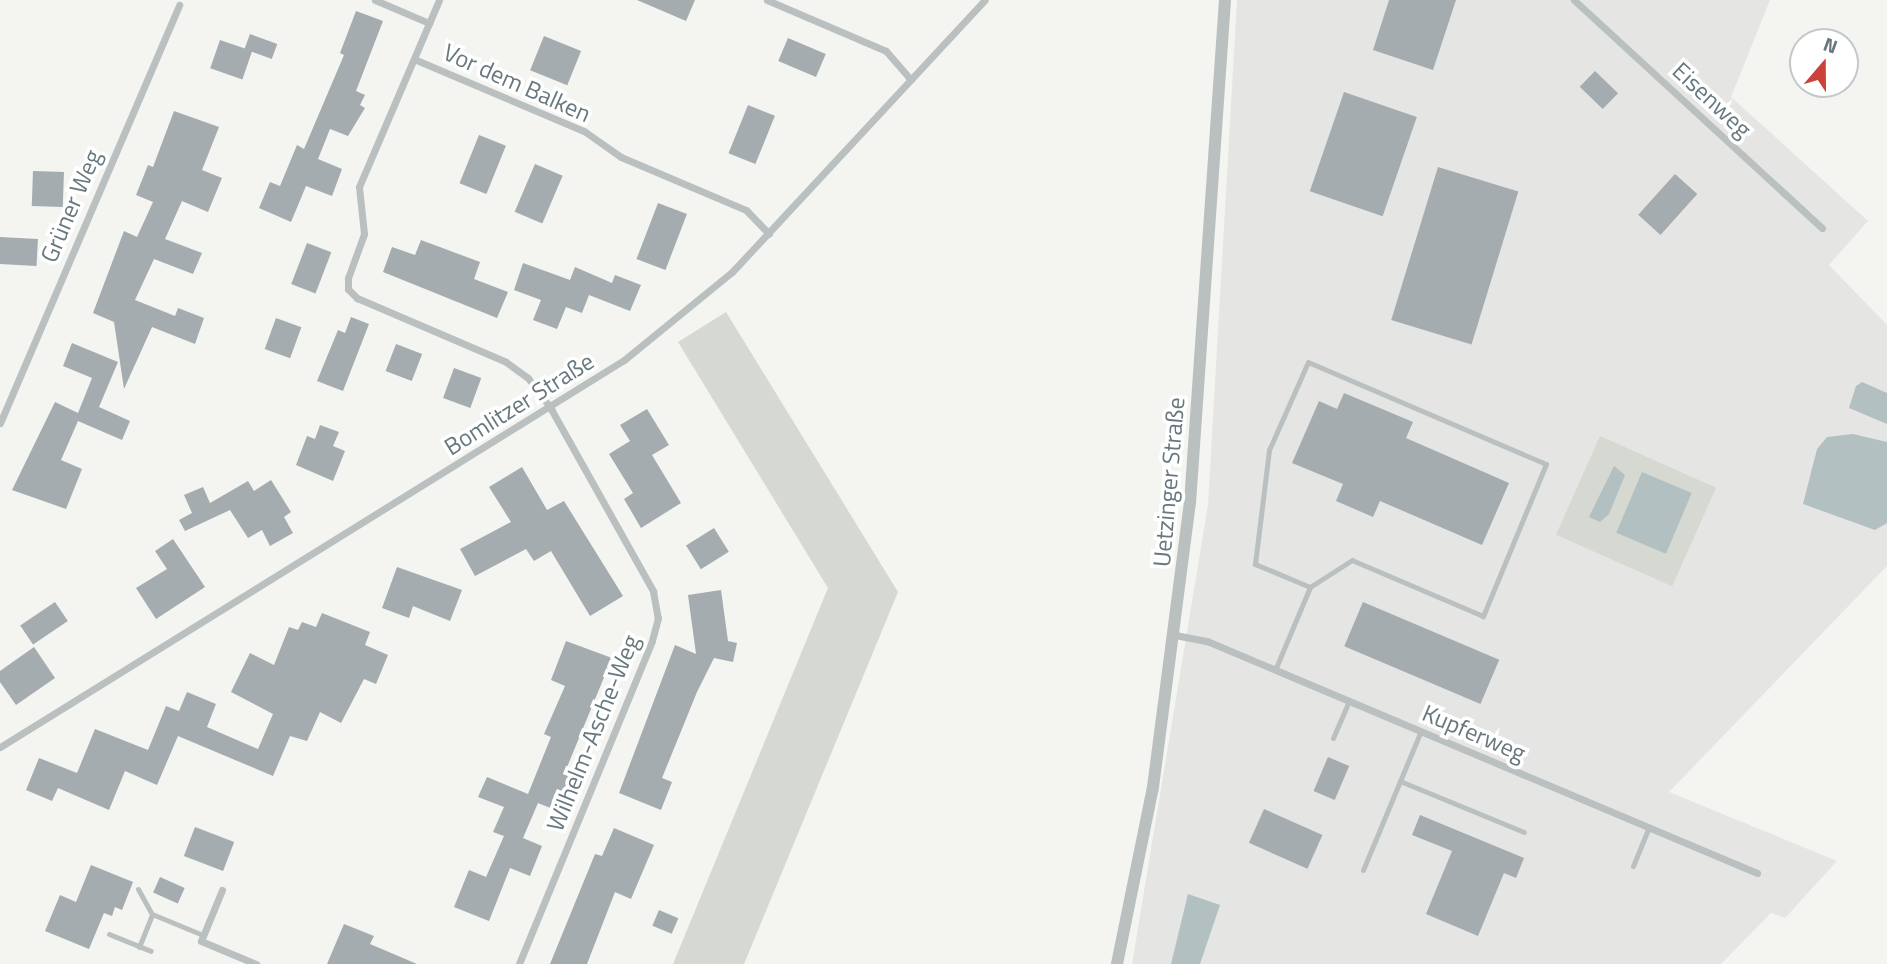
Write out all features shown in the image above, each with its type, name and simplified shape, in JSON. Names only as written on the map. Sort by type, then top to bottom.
[{"type":"street","points":[[375,0],[429,23]]},
{"type":"street","points":[[414,59],[439,0]]},
{"type":"street","points":[[767,0],[886,51],[911,79]]},
{"type":"street","name":"Bomlitzer Straße","points":[[0,747],[551,409],[671,324],[769,234],[985,0]]},
{"type":"street","name":"Uetzinger Straße","points":[[1117,964],[1153,787],[1175,635],[1190,503],[1225,0]]},
{"type":"street","name":"Eisenweg","points":[[1574,0],[1822,228]]},
{"type":"street","name":"Grüner Weg","points":[[0,423],[179,5]]},
{"type":"street","name":"Vor dem Balken","points":[[551,409],[528,378],[506,362],[357,299],[348,289],[348,278],[364,234],[359,187],[414,59],[584,131],[621,157],[747,210],[769,234]]},
{"type":"street","name":"Wilhelm-Asche-Weg","points":[[519,964],[652,641],[658,618],[653,591],[551,409]]},
{"type":"street","name":"Kupferweg","points":[[1175,635],[1207,641],[1757,873]]},
{"type":"street","points":[[222,890],[201,941],[257,964]]},
{"type":"lane","points":[[1275,670],[1310,587],[1352,560],[1483,616],[1546,464],[1308,362],[1269,450],[1255,564],[1310,587]]},
{"type":"lane","points":[[1333,737],[1349,701]]},
{"type":"lane","points":[[1363,870],[1421,731]]},
{"type":"lane","points":[[1401,781],[1524,832]]},
{"type":"lane","points":[[1633,866],[1649,827]]},
{"type":"lane","points":[[138,889],[152,914],[203,934]]},
{"type":"lane","points":[[139,947],[152,914]]},
{"type":"lane","points":[[108,934],[151,951]]},
{"type":"shaded area","points":[[1237,0],[1770,0],[1731,97],[1868,221],[1829,265],[1887,325],[1887,566],[1669,792],[1837,861],[1785,918],[1771,913],[1721,964],[1132,964],[1208,505]]},
{"type":"shaded area","points":[[726,312],[898,592],[744,964],[673,964],[828,588],[678,342]]},
{"type":"shaded area","points":[[1862,382],[1887,393],[1887,424],[1849,408],[1856,386]]},
{"type":"shaded area","points":[[1853,434],[1887,442],[1887,523],[1875,530],[1803,504],[1817,449],[1827,437]]},
{"type":"shaded area","points":[[1600,436],[1716,488],[1672,586],[1556,535]]},
{"type":"shaded area","points":[[1614,466],[1625,475],[1609,514],[1600,522],[1589,517]]},
{"type":"shaded area","points":[[1642,472],[1692,493],[1666,554],[1616,533]]},
{"type":"shaded area","points":[[1188,894],[1220,905],[1200,964],[1171,964]]},
{"type":"building","points":[[637,0],[695,0],[686,21]]},
{"type":"building","points":[[1389,0],[1456,0],[1433,70],[1373,50]]},
{"type":"building","points":[[356,11],[383,21],[356,91],[365,95],[360,105],[365,108],[348,136],[330,129],[318,159],[342,169],[332,196],[306,186],[291,222],[259,208],[270,182],[280,186],[297,145],[304,149],[344,55],[340,53]]},
{"type":"building","points":[[250,34],[277,44],[272,59],[245,49]]},
{"type":"building","points":[[544,36],[581,51],[567,85],[530,70]]},
{"type":"building","points":[[788,38],[826,54],[816,77],[778,61]]},
{"type":"building","points":[[220,40],[252,51],[242,79],[210,68]]},
{"type":"building","points":[[1595,71],[1618,93],[1603,109],[1580,87]]},
{"type":"building","points":[[1344,92],[1417,117],[1383,216],[1310,191]]},
{"type":"building","points":[[748,105],[775,116],[755,164],[729,153]]},
{"type":"building","points":[[174,111],[219,127],[202,170],[222,178],[208,212],[182,201],[165,239],[202,253],[193,274],[154,259],[135,300],[175,316],[178,308],[204,318],[195,344],[152,327],[124,389],[114,322],[93,313],[124,231],[137,237],[153,202],[136,195],[148,165],[153,167]]},
{"type":"building","points":[[479,135],[506,146],[486,194],[460,183]]},
{"type":"building","points":[[535,164],[563,176],[542,224],[515,212]]},
{"type":"building","points":[[1438,167],[1518,192],[1472,345],[1391,320]]},
{"type":"building","points":[[33,171],[64,172],[63,207],[32,206]]},
{"type":"building","points":[[1675,174],[1697,194],[1660,235],[1638,215]]},
{"type":"building","points":[[658,203],[687,214],[665,270],[636,259]]},
{"type":"building","points":[[0,237],[38,239],[37,266],[0,264]]},
{"type":"building","points":[[421,240],[480,262],[474,279],[508,292],[497,318],[383,272],[392,247],[415,255]]},
{"type":"building","points":[[307,243],[331,252],[316,293],[291,284]]},
{"type":"building","points":[[523,263],[570,280],[575,267],[612,283],[615,275],[641,285],[630,311],[589,295],[582,313],[566,307],[557,329],[533,320],[541,300],[514,290]]},
{"type":"building","points":[[351,317],[369,324],[343,391],[317,381],[338,330],[345,333]]},
{"type":"building","points":[[276,318],[301,327],[290,358],[265,349]]},
{"type":"building","points":[[72,343],[118,362],[99,407],[130,421],[122,440],[78,421],[61,460],[82,469],[66,509],[12,490],[55,402],[78,413],[92,378],[63,366]]},
{"type":"building","points":[[396,344],[422,354],[412,381],[386,371]]},
{"type":"building","points":[[454,368],[481,378],[470,408],[443,398]]},
{"type":"building","points":[[1344,393],[1413,422],[1406,438],[1509,483],[1482,545],[1380,501],[1373,517],[1336,501],[1343,484],[1292,463],[1319,401],[1337,409]]},
{"type":"building","points":[[647,409],[669,445],[652,455],[681,503],[641,528],[624,499],[633,493],[609,454],[630,441],[620,425]]},
{"type":"building","points":[[320,425],[339,432],[333,446],[345,451],[333,481],[296,465],[307,436],[315,439]]},
{"type":"building","points":[[522,467],[547,510],[564,501],[623,596],[590,616],[551,551],[534,561],[526,549],[475,576],[460,549],[511,522],[489,487]]},
{"type":"building","points":[[271,480],[291,512],[284,517],[293,533],[270,546],[262,530],[248,538],[230,510],[185,531],[179,520],[192,513],[184,495],[203,487],[210,503],[248,481],[254,491]]},
{"type":"building","points":[[714,528],[729,552],[701,569],[686,545]]},
{"type":"building","points":[[173,539],[205,587],[156,619],[136,588],[167,569],[155,551]]},
{"type":"building","points":[[397,567],[462,590],[450,621],[413,606],[409,618],[382,608]]},
{"type":"building","points":[[721,590],[728,641],[737,643],[733,662],[714,658],[697,692],[662,778],[672,782],[661,810],[619,793],[675,645],[696,654],[688,595]]},
{"type":"building","points":[[55,602],[68,621],[33,645],[20,625]]},
{"type":"building","points":[[1363,602],[1499,660],[1480,704],[1344,646]]},
{"type":"building","points":[[322,613],[370,632],[365,645],[388,655],[376,684],[364,679],[341,723],[320,712],[307,741],[290,736],[273,776],[178,736],[157,785],[125,771],[109,810],[58,788],[52,801],[26,790],[39,758],[77,773],[95,729],[148,750],[166,706],[179,711],[187,692],[216,704],[207,727],[258,749],[273,714],[231,692],[250,653],[274,665],[289,627],[298,630],[302,622],[316,627]]},
{"type":"building","points":[[566,641],[612,658],[565,772],[572,775],[558,811],[538,803],[523,838],[542,846],[530,876],[510,868],[489,921],[454,907],[469,870],[486,877],[504,836],[493,832],[504,807],[478,797],[487,777],[528,794],[551,737],[544,734],[565,686],[551,680]]},
{"type":"building","points":[[34,647],[55,678],[16,705],[0,682],[0,671]]},
{"type":"building","points":[[1328,757],[1349,766],[1335,800],[1314,791]]},
{"type":"building","points":[[1264,809],[1322,835],[1307,869],[1249,843]]},
{"type":"building","points":[[1420,815],[1524,858],[1516,878],[1504,873],[1478,936],[1426,914],[1452,851],[1412,835]]},
{"type":"building","points":[[195,827],[234,842],[223,871],[184,856]]},
{"type":"building","points":[[614,828],[654,845],[631,899],[615,892],[587,964],[550,964],[595,854],[602,856]]},
{"type":"building","points":[[91,865],[133,882],[122,910],[115,907],[112,916],[104,913],[89,949],[45,931],[60,895],[76,902]]},
{"type":"building","points":[[160,877],[185,888],[178,904],[153,893]]},
{"type":"building","points":[[659,910],[678,918],[672,934],[652,926]]},
{"type":"building","points":[[344,924],[374,936],[370,944],[417,964],[327,964]]}]
